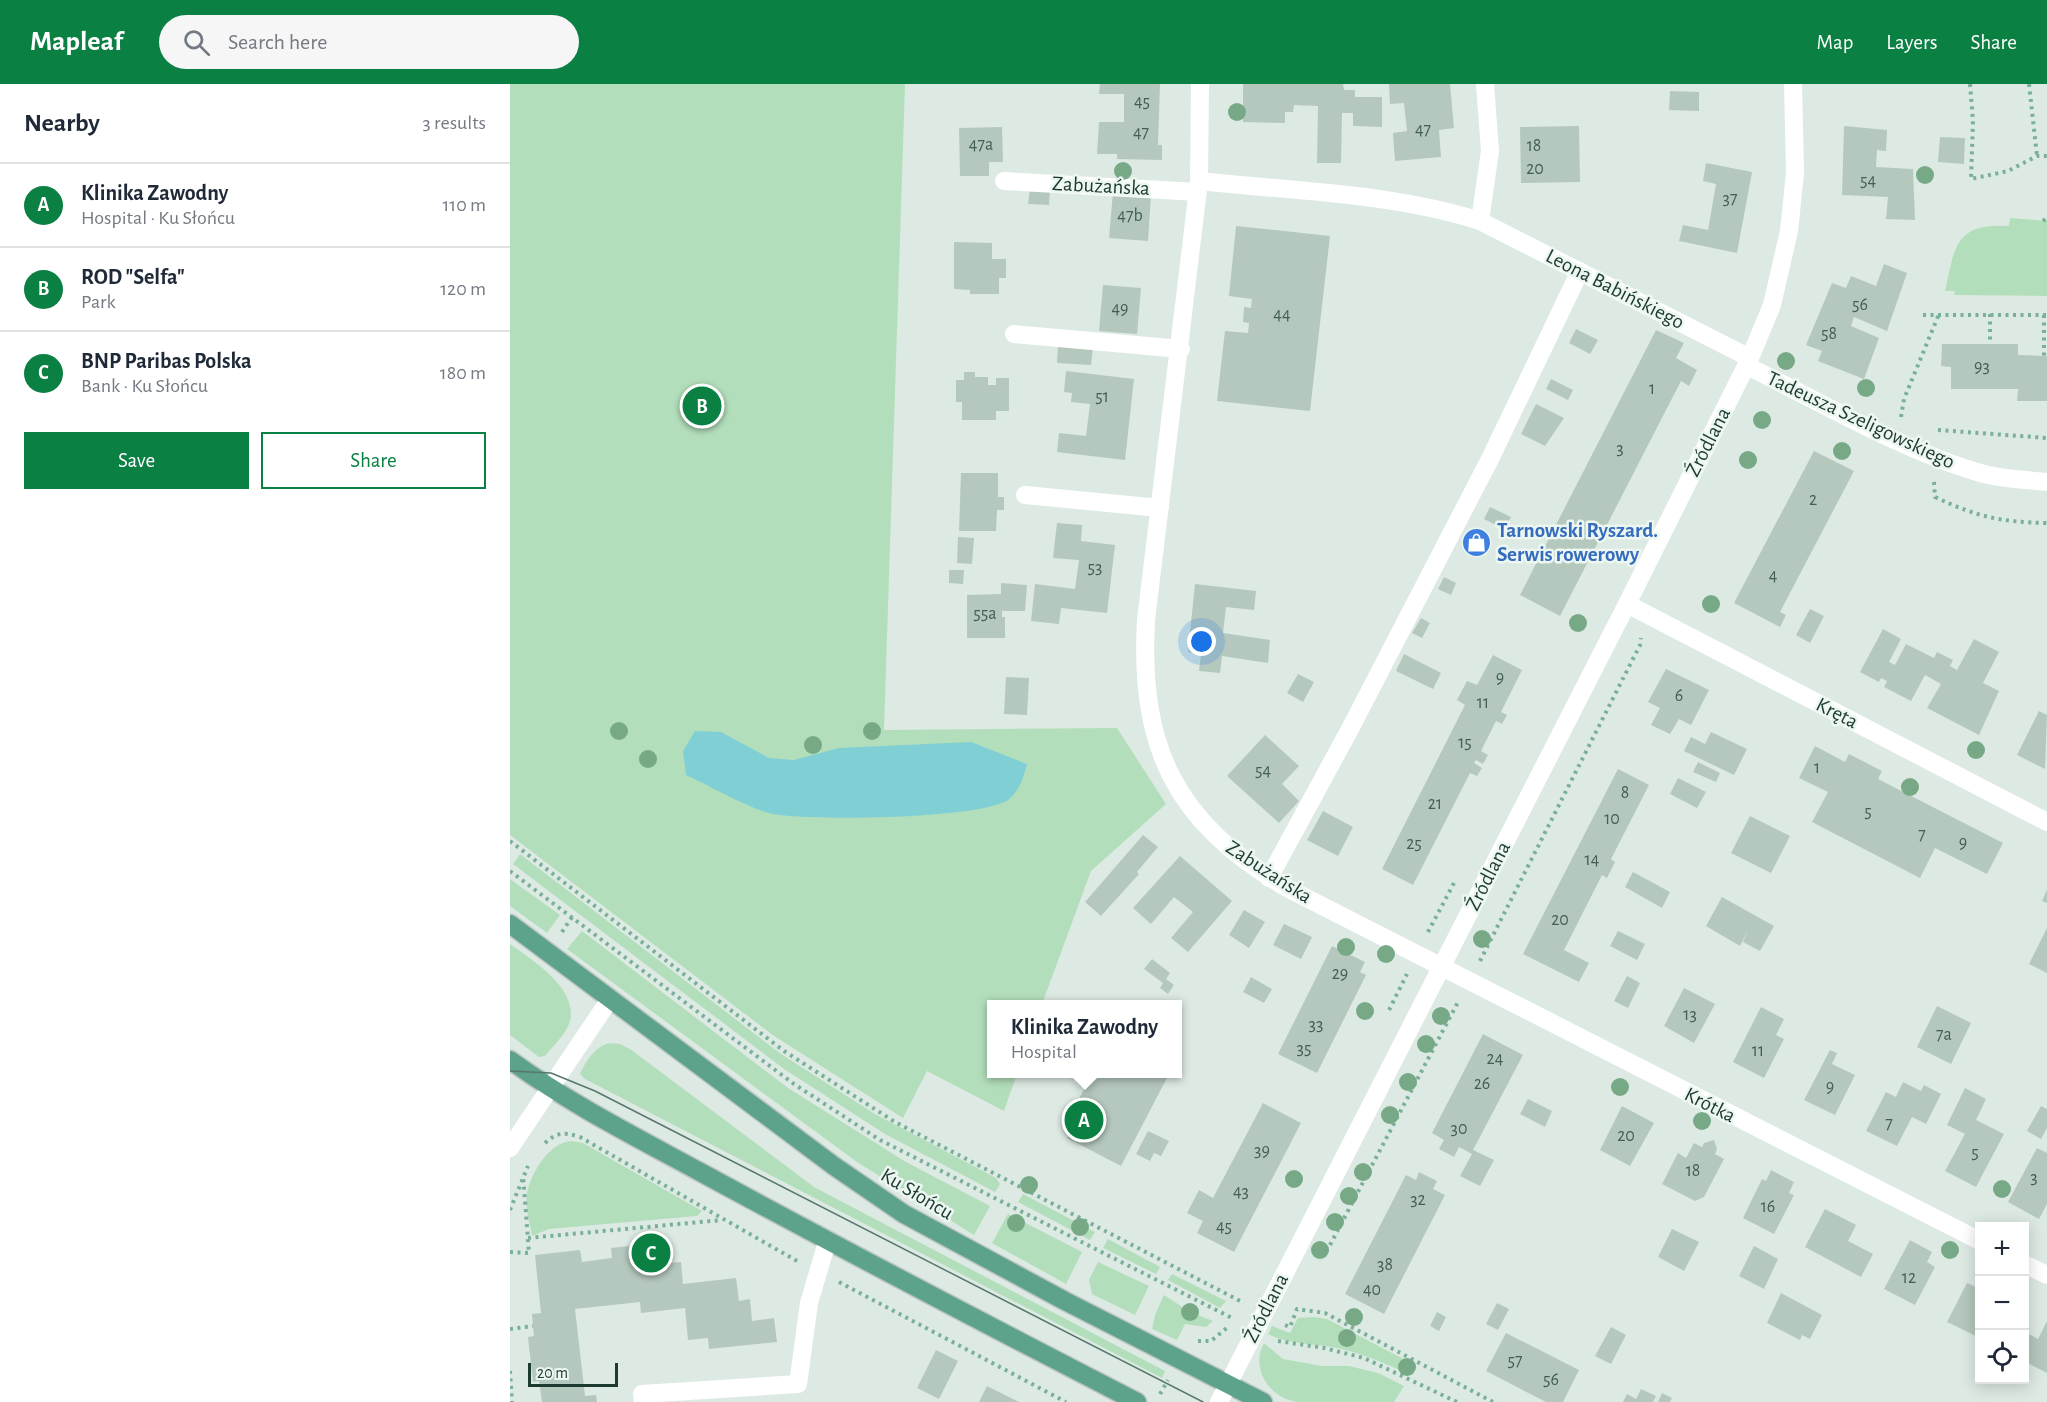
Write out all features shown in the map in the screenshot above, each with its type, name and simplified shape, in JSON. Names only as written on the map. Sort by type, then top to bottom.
[{"type":"main road","name":"Ku Słońcu","points":[[510,924],[834,1166],[904,1214],[1065,1301],[1263,1402]]},
{"type":"main road","points":[[510,1060],[597,1117],[827,1242],[1137,1402]]},
{"type":"street","name":"Zabużańska","points":[[1200,84],[1199,187],[1181,349],[1146,620],[1144,666],[1147,704],[1153,731],[1167,766],[1189,807],[1223,843],[1269,878],[1441,968]]},
{"type":"street","points":[[1480,220],[1490,151],[1485,84]]},
{"type":"street","name":"Źródlana","points":[[1227,1384],[1628,604],[1748,362],[1772,305],[1789,231],[1795,173],[1793,84]]},
{"type":"street","name":"Zabużańska","points":[[1004,181],[1199,187]]},
{"type":"street","name":"Leona Babińskiego","points":[[1199,187],[1389,202],[1454,212],[1480,220],[1748,362]]},
{"type":"street","points":[[1269,878],[1350,729],[1491,457],[1580,271]]},
{"type":"street","points":[[1014,334],[1181,349]]},
{"type":"street","name":"Tadeusza Szeligowskiego","points":[[1748,362],[1901,442],[1947,462],[2008,479],[2047,482]]},
{"type":"street","points":[[1025,495],[1160,508]]},
{"type":"street","name":"Kręta","points":[[1628,604],[2047,822]]},
{"type":"street","name":"Krótka","points":[[1441,968],[1975,1238]]},
{"type":"street","points":[[510,1148],[610,999]]},
{"type":"street","points":[[643,1402],[642,1394],[798,1384],[809,1303],[827,1242]]},
{"type":"street","points":[[2029,1266],[2047,1275]]},
{"type":"street","points":[[1219,1402],[1227,1384]]},
{"type":"path","points":[[1970,84],[1973,121],[1971,179],[2008,171],[2037,156],[2047,156]]},
{"type":"path","points":[[2030,84],[2037,156]]},
{"type":"path","points":[[1901,417],[1904,399],[1939,314]]},
{"type":"path","points":[[1990,314],[1990,344]]},
{"type":"path","points":[[1923,315],[2046,315],[2044,356]]},
{"type":"path","points":[[510,841],[774,1044],[895,1122],[1290,1327],[1297,1310],[1324,1314],[1493,1402]]},
{"type":"path","points":[[510,871],[794,1084],[880,1140],[1281,1343],[1324,1348],[1364,1358],[1458,1402]]},
{"type":"path","points":[[1383,1021],[1457,878]]},
{"type":"path","points":[[1424,929],[1430,929]]},
{"type":"path","points":[[542,1146],[556,1134],[566,1132],[580,1137],[722,1220],[1066,1402]]},
{"type":"path","points":[[510,1210],[523,1174],[533,1157]]},
{"type":"path","points":[[510,1252],[530,1253],[523,1174]]},
{"type":"path","points":[[528,1238],[722,1220]]},
{"type":"path","points":[[1188,1341],[1211,1341],[1225,1331],[1246,1292]]},
{"type":"path","points":[[510,1329],[533,1326]]},
{"type":"path","points":[[510,1371],[512,1402]]},
{"type":"path","points":[[1159,1396],[1172,1371]]},
{"type":"green space","points":[[510,84],[905,84],[884,730],[1117,728],[1166,804],[1091,871],[1043,1000],[987,1000],[987,1078],[1016,1078],[1004,1111],[927,1071],[903,1118],[774,1036],[510,835]]},
{"type":"green space","points":[[2010,218],[2047,221],[2047,296],[1954,295],[1955,291],[1945,291],[1955,250],[1960,240],[1968,233],[1978,229],[2009,226]]},
{"type":"green space","points":[[520,854],[781,1054],[875,1114],[996,1178],[1000,1184],[995,1192],[885,1134],[784,1069],[513,864]]},
{"type":"green space","points":[[510,879],[560,915],[547,933],[510,906]]},
{"type":"green space","points":[[582,931],[788,1088],[906,1162],[990,1206],[974,1235],[857,1162],[567,949]]},
{"type":"green space","points":[[510,944],[551,976],[567,997],[571,1009],[568,1026],[545,1056],[539,1057],[510,1035]]},
{"type":"green space","points":[[610,1043],[620,1044],[630,1049],[814,1187],[1165,1371],[1162,1378],[585,1079],[580,1074],[588,1059],[600,1047]]},
{"type":"green space","points":[[564,1142],[583,1143],[702,1211],[697,1216],[549,1229],[532,1236],[527,1210],[527,1194],[532,1177],[549,1152]]},
{"type":"green space","points":[[1023,1194],[1095,1232],[1090,1240],[1018,1202]]},
{"type":"green space","points":[[1008,1214],[1082,1252],[1066,1284],[992,1243]]},
{"type":"green space","points":[[1108,1239],[1160,1267],[1156,1274],[1103,1248]]},
{"type":"green space","points":[[1098,1262],[1149,1286],[1135,1315],[1092,1294],[1089,1280]]},
{"type":"green space","points":[[1172,1274],[1226,1301],[1220,1308],[1168,1280]]},
{"type":"green space","points":[[1164,1295],[1190,1312],[1213,1321],[1206,1327],[1185,1324],[1177,1340],[1152,1329],[1155,1315]]},
{"type":"green space","points":[[1298,1318],[1327,1319],[1413,1364],[1408,1374],[1382,1362],[1346,1350],[1293,1342],[1268,1334],[1272,1326],[1290,1333]]},
{"type":"green space","points":[[1264,1343],[1283,1359],[1322,1366],[1349,1366],[1378,1373],[1404,1386],[1394,1402],[1297,1402],[1287,1399],[1278,1395],[1271,1388],[1261,1372],[1259,1362]]},
{"type":"water","points":[[695,731],[721,732],[769,758],[794,760],[839,748],[971,742],[1027,764],[1021,784],[1012,797],[991,806],[931,815],[894,817],[793,816],[764,812],[686,775],[683,751]]},
{"type":"building","points":[[1100,84],[1160,84],[1158,145],[1162,145],[1162,160],[1117,159],[1117,154],[1097,154],[1099,122],[1124,122],[1124,94],[1099,94]]},
{"type":"building","points":[[1243,84],[1343,84],[1344,90],[1355,90],[1355,97],[1382,97],[1382,127],[1353,126],[1353,113],[1342,113],[1341,163],[1317,163],[1318,106],[1294,105],[1293,112],[1285,112],[1285,123],[1243,122]]},
{"type":"building","points":[[1389,84],[1450,84],[1454,128],[1439,130],[1441,157],[1395,161],[1393,133],[1407,131],[1404,103],[1390,104]]},
{"type":"building","points":[[1670,91],[1699,92],[1699,111],[1669,110]]},
{"type":"building","points":[[1579,126],[1580,182],[1521,183],[1520,127]]},
{"type":"building","points":[[1844,126],[1887,130],[1886,151],[1877,150],[1876,167],[1913,169],[1915,220],[1886,219],[1888,197],[1842,195]]},
{"type":"building","points":[[1002,127],[1003,162],[989,162],[989,176],[960,176],[959,128]]},
{"type":"building","points":[[1940,137],[1965,138],[1964,164],[1938,162]]},
{"type":"building","points":[[1706,163],[1752,172],[1737,253],[1679,241],[1683,225],[1708,230],[1716,184],[1703,181]]},
{"type":"building","points":[[1030,189],[1050,191],[1049,205],[1028,204]]},
{"type":"building","points":[[1113,192],[1151,195],[1148,241],[1109,238]]},
{"type":"building","points":[[1236,226],[1330,236],[1310,411],[1217,401],[1225,331],[1248,333],[1249,323],[1243,322],[1244,307],[1251,308],[1252,299],[1229,296]]},
{"type":"building","points":[[954,242],[992,243],[992,259],[1006,259],[1006,278],[999,278],[999,294],[970,294],[970,290],[954,289]]},
{"type":"building","points":[[1884,264],[1907,273],[1887,331],[1854,317],[1851,326],[1879,338],[1864,379],[1818,361],[1822,351],[1806,345],[1832,283],[1846,288],[1851,276],[1876,286]]},
{"type":"building","points":[[1103,285],[1141,288],[1137,334],[1099,331]]},
{"type":"building","points":[[1576,329],[1598,340],[1590,354],[1569,343]]},
{"type":"building","points":[[1656,330],[1684,343],[1676,358],[1697,370],[1689,386],[1681,381],[1560,616],[1520,595]]},
{"type":"building","points":[[1058,344],[1093,347],[1091,365],[1057,363]]},
{"type":"building","points":[[1942,344],[2018,344],[2018,355],[2047,356],[2047,401],[2017,401],[2018,389],[1951,389],[1951,367],[1941,366]]},
{"type":"building","points":[[1066,371],[1134,379],[1125,460],[1057,452],[1059,433],[1086,436],[1090,404],[1071,402],[1072,393],[1064,392]]},
{"type":"building","points":[[964,372],[975,372],[975,377],[988,377],[988,385],[996,385],[996,378],[1009,378],[1009,411],[996,411],[996,420],[962,420],[962,402],[956,402],[956,380],[964,380]]},
{"type":"building","points":[[1551,379],[1573,390],[1568,400],[1546,389]]},
{"type":"building","points":[[1536,404],[1564,418],[1545,446],[1521,434]]},
{"type":"building","points":[[1814,451],[1854,471],[1780,612],[1786,615],[1780,627],[1734,603]]},
{"type":"building","points":[[961,473],[998,473],[998,497],[1004,497],[1004,510],[997,510],[996,531],[959,531]]},
{"type":"building","points":[[1490,507],[1511,517],[1504,529],[1484,519]]},
{"type":"building","points":[[1057,523],[1082,525],[1081,541],[1115,545],[1107,613],[1061,608],[1059,624],[1031,621],[1035,584],[1075,589],[1079,560],[1053,558]]},
{"type":"building","points":[[958,537],[974,538],[972,564],[957,563]]},
{"type":"building","points":[[949,570],[964,570],[963,584],[949,583]]},
{"type":"building","points":[[1444,577],[1456,583],[1451,595],[1438,589]]},
{"type":"building","points":[[1001,583],[1027,585],[1025,611],[1002,611],[1002,617],[1005,617],[1005,638],[967,638],[967,595],[1001,594]]},
{"type":"building","points":[[1195,584],[1256,591],[1254,610],[1226,607],[1223,633],[1270,640],[1268,663],[1222,656],[1220,673],[1199,671],[1201,654],[1188,652]]},
{"type":"building","points":[[1810,609],[1824,616],[1810,643],[1796,635]]},
{"type":"building","points":[[1421,618],[1430,623],[1422,638],[1412,633]]},
{"type":"building","points":[[1883,629],[1901,639],[1889,662],[1895,665],[1906,644],[1934,658],[1937,652],[1953,660],[1950,666],[1957,670],[1974,639],[1999,652],[1983,683],[1999,691],[1979,735],[1927,708],[1941,684],[1925,675],[1911,701],[1884,687],[1887,681],[1881,678],[1879,682],[1860,672]]},
{"type":"building","points":[[1404,654],[1441,673],[1433,689],[1396,671]]},
{"type":"building","points":[[1493,655],[1522,670],[1501,712],[1507,715],[1502,724],[1496,721],[1481,751],[1488,755],[1483,764],[1476,760],[1474,763],[1482,768],[1477,776],[1470,773],[1413,885],[1382,869],[1465,705],[1457,700],[1467,681],[1477,685]]},
{"type":"building","points":[[1666,669],[1709,690],[1691,725],[1679,719],[1670,734],[1651,725],[1660,708],[1648,702]]},
{"type":"building","points":[[1298,674],[1314,682],[1303,702],[1287,693]]},
{"type":"building","points":[[1006,677],[1029,678],[1027,715],[1004,714]]},
{"type":"building","points":[[2039,711],[2047,715],[2045,769],[2017,755]]},
{"type":"building","points":[[1711,732],[1747,749],[1734,775],[1684,751],[1691,737],[1705,744]]},
{"type":"building","points":[[1265,735],[1299,766],[1282,784],[1299,801],[1279,823],[1227,776]]},
{"type":"building","points":[[1815,746],[1845,762],[1849,754],[1882,771],[1878,779],[2003,843],[1987,874],[1935,848],[1920,878],[1812,822],[1828,792],[1799,778]]},
{"type":"building","points":[[1698,762],[1720,773],[1716,782],[1693,772]]},
{"type":"building","points":[[1618,769],[1649,785],[1611,859],[1615,862],[1607,878],[1602,875],[1564,950],[1589,963],[1579,982],[1523,954]]},
{"type":"building","points":[[1678,778],[1706,792],[1697,808],[1670,794]]},
{"type":"building","points":[[1323,811],[1353,827],[1338,856],[1307,840]]},
{"type":"building","points":[[1750,816],[1790,836],[1771,873],[1731,853]]},
{"type":"building","points":[[1143,835],[1158,847],[1137,872],[1139,874],[1101,916],[1085,902]]},
{"type":"building","points":[[1180,856],[1232,901],[1188,952],[1171,938],[1193,912],[1174,897],[1151,924],[1133,908]]},
{"type":"building","points":[[1633,872],[1670,892],[1662,908],[1625,887]]},
{"type":"building","points":[[2047,890],[2047,903],[2042,901]]},
{"type":"building","points":[[1722,897],[1774,926],[1760,951],[1743,942],[1748,930],[1740,946],[1706,926]]},
{"type":"building","points":[[1244,910],[1265,922],[1249,948],[1229,935]]},
{"type":"building","points":[[1284,924],[1312,937],[1301,959],[1273,945]]},
{"type":"building","points":[[2047,928],[2047,973],[2029,964]]},
{"type":"building","points":[[1618,931],[1645,944],[1637,960],[1610,946]]},
{"type":"building","points":[[1332,946],[1365,962],[1360,972],[1366,975],[1317,1073],[1278,1054]]},
{"type":"building","points":[[1152,959],[1170,973],[1166,979],[1174,985],[1168,994],[1160,988],[1163,983],[1144,969]]},
{"type":"building","points":[[1627,976],[1640,983],[1628,1008],[1614,1001]]},
{"type":"building","points":[[1251,977],[1272,989],[1264,1003],[1243,992]]},
{"type":"building","points":[[1684,988],[1715,1004],[1694,1043],[1664,1026]]},
{"type":"building","points":[[1937,1006],[1971,1023],[1951,1064],[1917,1047]]},
{"type":"building","points":[[1761,1007],[1784,1019],[1776,1035],[1784,1039],[1764,1078],[1733,1062]]},
{"type":"building","points":[[1483,1034],[1523,1055],[1473,1150],[1494,1160],[1480,1186],[1460,1176],[1472,1154],[1459,1147],[1454,1157],[1439,1149],[1444,1140],[1432,1133]]},
{"type":"building","points":[[1830,1050],[1837,1053],[1832,1064],[1855,1075],[1835,1115],[1804,1100]]},
{"type":"building","points":[[1090,1078],[1167,1078],[1121,1166],[1067,1138],[1078,1119],[1070,1116]]},
{"type":"building","points":[[1903,1082],[1921,1091],[1924,1085],[1941,1094],[1926,1124],[1912,1117],[1897,1146],[1866,1131],[1886,1092],[1896,1097]]},
{"type":"building","points":[[1965,1088],[1986,1099],[1976,1120],[2004,1134],[1976,1187],[1945,1171],[1965,1134],[1947,1125]]},
{"type":"building","points":[[1528,1099],[1552,1111],[1545,1127],[1520,1114]]},
{"type":"building","points":[[1263,1103],[1301,1123],[1234,1252],[1197,1233],[1203,1221],[1187,1213],[1199,1190],[1213,1198]]},
{"type":"building","points":[[1622,1106],[1654,1123],[1630,1166],[1600,1150]]},
{"type":"building","points":[[2041,1106],[2047,1109],[2047,1128],[2041,1139],[2027,1131]]},
{"type":"building","points":[[1148,1131],[1169,1141],[1161,1156],[1154,1153],[1150,1161],[1136,1154]]},
{"type":"building","points":[[1714,1140],[1717,1149],[1715,1154],[1724,1159],[1704,1197],[1695,1201],[1662,1184],[1678,1153],[1686,1158],[1694,1143],[1702,1147],[1704,1143]]},
{"type":"building","points":[[2037,1148],[2047,1153],[2047,1204],[2039,1219],[2008,1202]]},
{"type":"building","points":[[1771,1170],[1794,1182],[1789,1193],[1794,1195],[1774,1234],[1743,1218],[1762,1179],[1766,1181]]},
{"type":"building","points":[[1419,1172],[1437,1181],[1433,1189],[1445,1195],[1384,1314],[1345,1294],[1406,1175],[1416,1180]]},
{"type":"building","points":[[1825,1209],[1856,1225],[1848,1241],[1873,1254],[1861,1277],[1805,1247]]},
{"type":"building","points":[[1672,1229],[1699,1242],[1684,1271],[1658,1257]]},
{"type":"building","points":[[1910,1240],[1932,1252],[1927,1262],[1935,1267],[1915,1305],[1884,1289]]},
{"type":"building","points":[[667,1242],[669,1263],[681,1262],[683,1284],[736,1278],[739,1301],[750,1299],[752,1321],[774,1318],[777,1342],[709,1349],[708,1338],[688,1340],[685,1308],[641,1313],[640,1302],[575,1309],[585,1396],[596,1395],[597,1402],[542,1402],[539,1381],[533,1382],[528,1337],[534,1336],[532,1314],[541,1313],[535,1255],[580,1250],[582,1262],[612,1258],[611,1248]]},
{"type":"building","points":[[1754,1246],[1778,1259],[1764,1289],[1739,1276]]},
{"type":"building","points":[[1967,1283],[1975,1287],[1975,1336],[1947,1322]]},
{"type":"building","points":[[1781,1293],[1822,1315],[1810,1339],[1802,1335],[1800,1340],[1767,1323]]},
{"type":"building","points":[[1497,1303],[1509,1309],[1498,1330],[1486,1324]]},
{"type":"building","points":[[1437,1312],[1446,1317],[1439,1331],[1430,1326]]},
{"type":"building","points":[[2047,1321],[2047,1373],[2029,1364],[2029,1334],[2038,1339]]},
{"type":"building","points":[[1611,1327],[1626,1335],[1611,1364],[1595,1356]]},
{"type":"building","points":[[1506,1333],[1579,1370],[1563,1402],[1546,1402],[1486,1371]]},
{"type":"building","points":[[936,1350],[958,1361],[939,1399],[917,1388]]},
{"type":"building","points":[[987,1386],[1019,1402],[979,1402]]},
{"type":"building","points":[[1641,1389],[1656,1396],[1653,1402],[1623,1402],[1627,1394],[1636,1399]]},
{"type":"building","points":[[1662,1393],[1672,1398],[1670,1402],[1658,1402]]},
{"type":"tram line","points":[[510,1071],[551,1073],[595,1091],[1203,1402]]},
{"type":"place","name":"ROD \"Selfa\"","points":[[702,406]]},
{"type":"place","name":"Tarnowski Ryszard. Serwis rowerowy","points":[[1476,542]]},
{"type":"place","name":"Klinika Zawodny","points":[[1084,1120]]},
{"type":"place","name":"BNP Paribas Polska","points":[[651,1253]]}]
